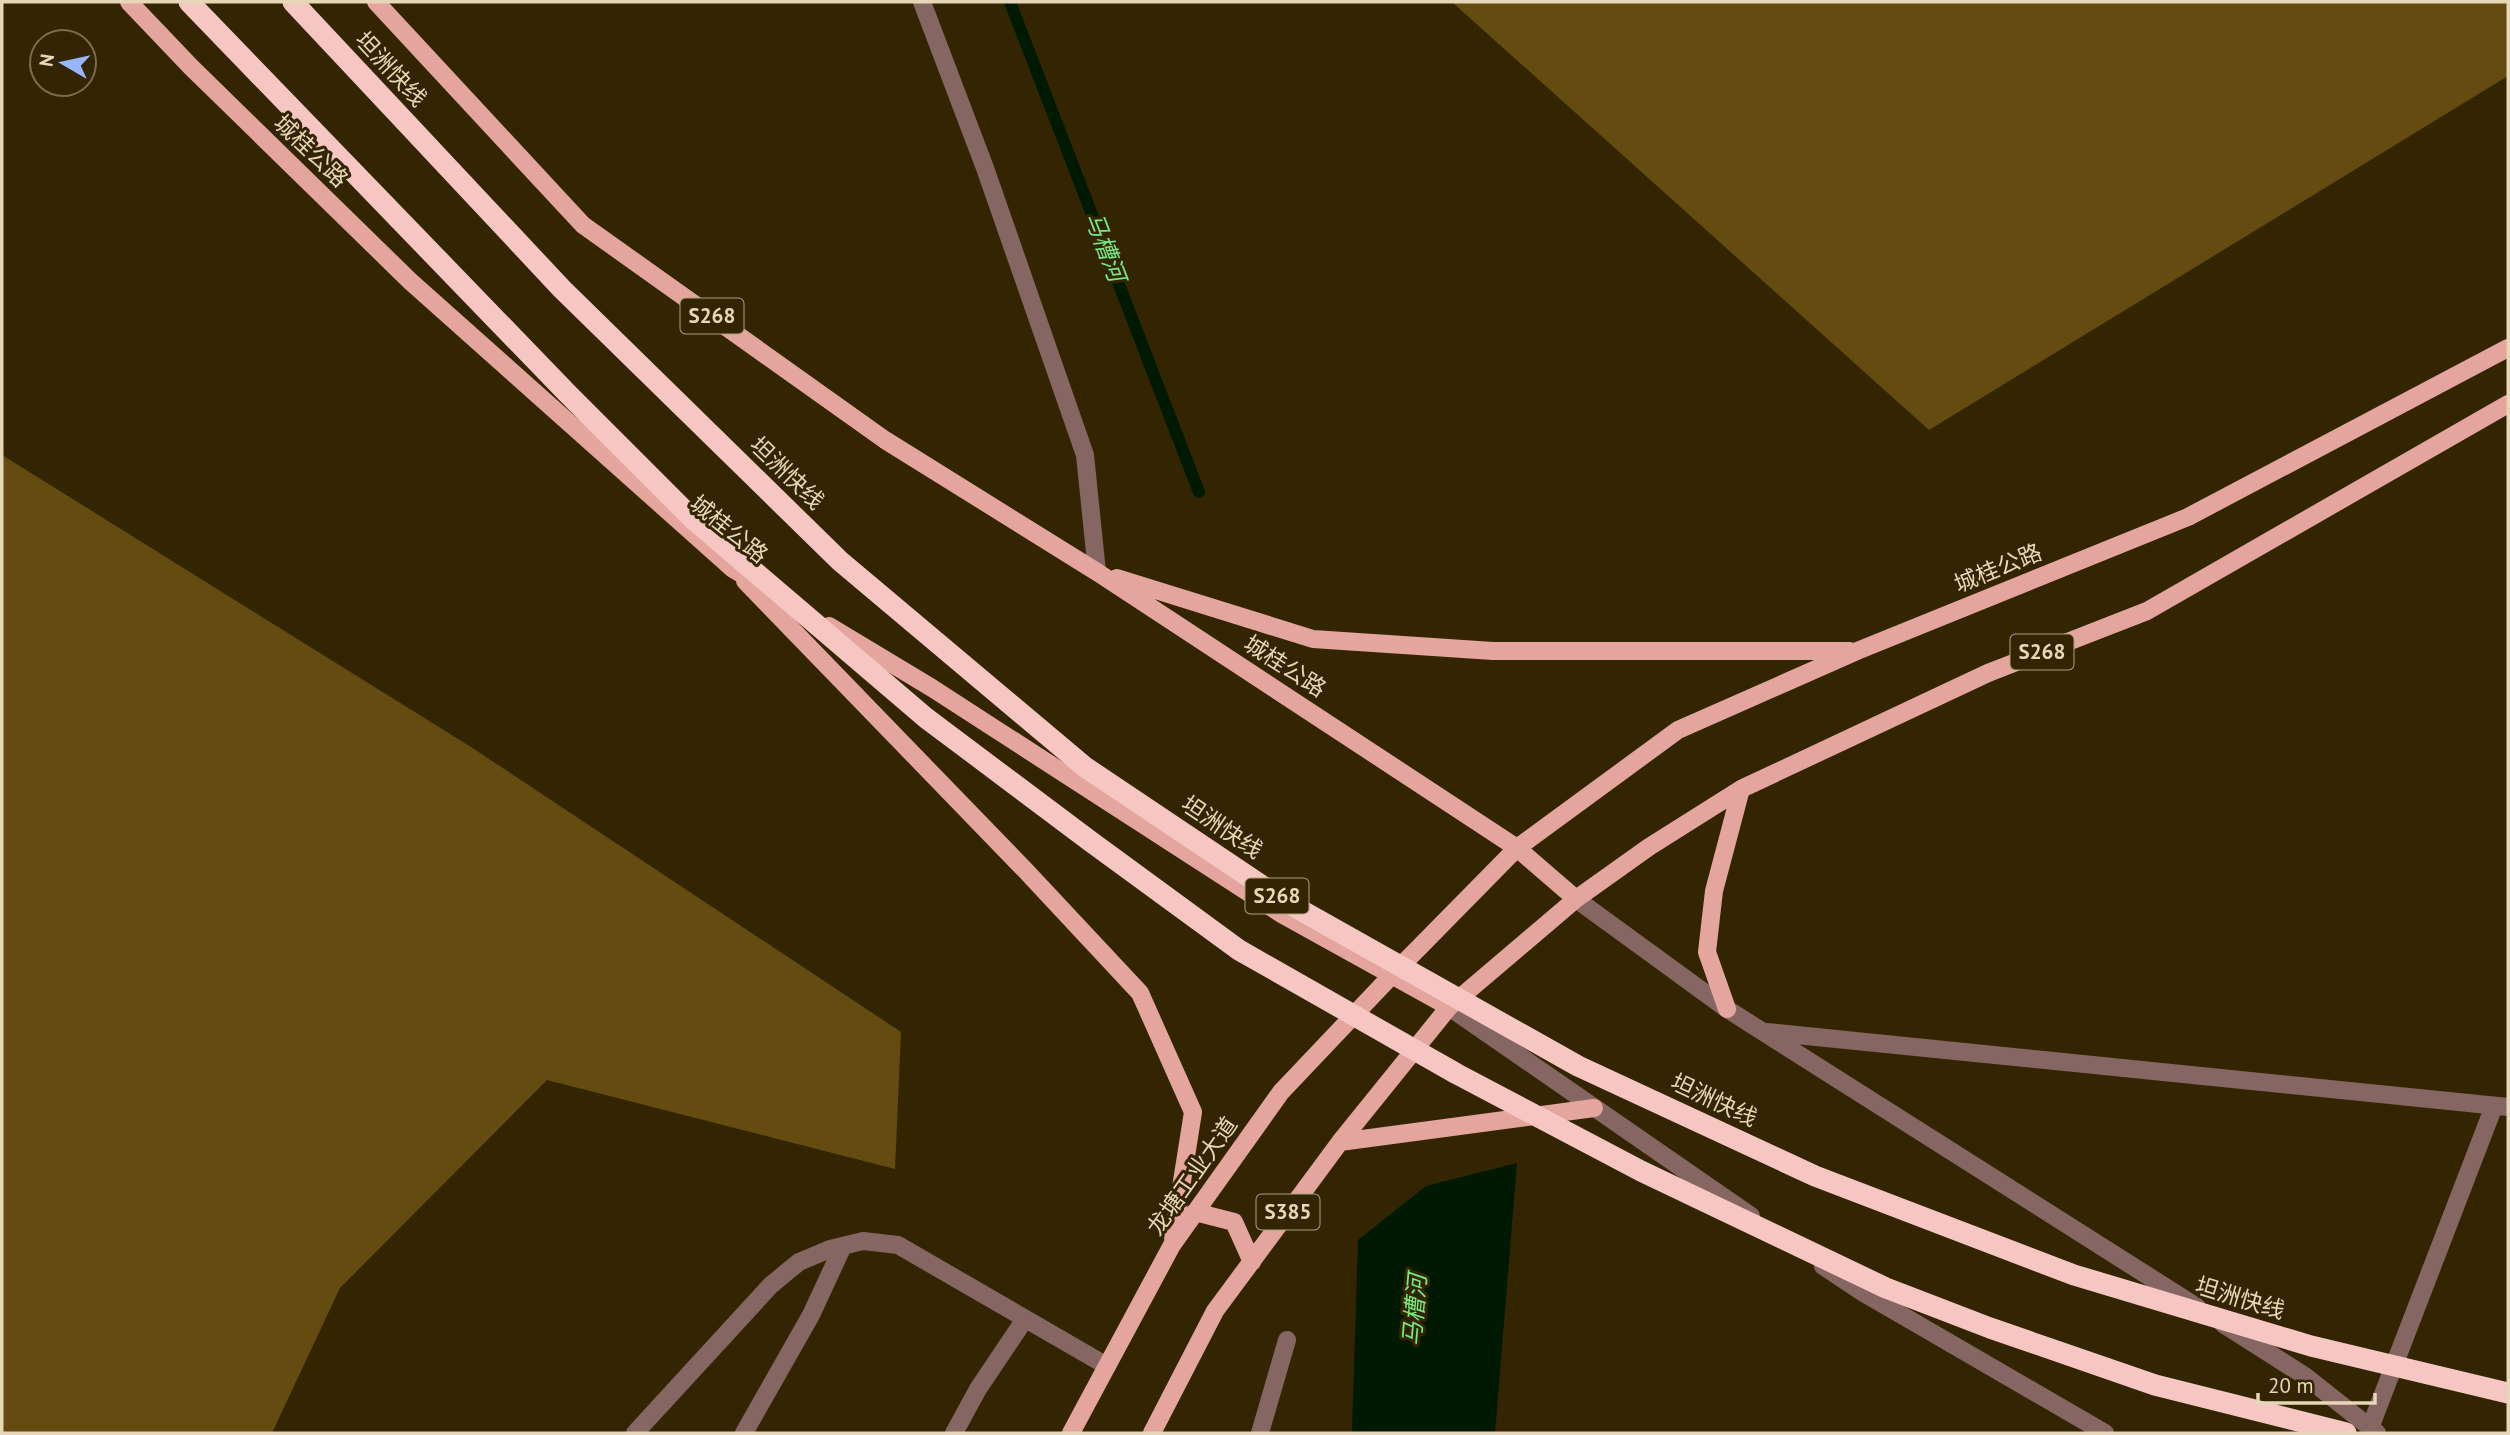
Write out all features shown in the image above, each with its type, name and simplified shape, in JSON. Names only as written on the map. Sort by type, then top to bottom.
[{"type":"highway","name":"S268","points":[[189,2],[567,393],[694,520],[926,718],[1239,950],[1457,1074],[1628,1165],[1886,1288],[1990,1328],[2155,1385],[2346,1433]]},
{"type":"highway","name":"坦洲快线","points":[[293,2],[562,289],[840,561],[1085,767],[1288,903],[1578,1066],[1815,1176],[2074,1275],[2311,1346],[2508,1393]]},
{"type":"main road","name":"城桂公路","points":[[129,2],[191,67],[410,281],[733,569],[932,688],[1283,915],[1449,1007]]},
{"type":"main road","name":"城桂公路","points":[[376,2],[583,225],[885,440],[1097,572],[1517,848],[1576,900]]},
{"type":"main road","name":"城桂公路","points":[[1392,975],[1517,848],[1678,730],[1857,651],[2188,517],[2508,348]]},
{"type":"main road","name":"S268","points":[[1449,1007],[1576,900],[1649,848],[1741,789],[1988,673],[2147,611],[2508,404]]},
{"type":"main road","points":[[733,569],[1026,871],[1140,993],[1193,1112],[1172,1245]]},
{"type":"main road","name":"S268","points":[[1097,572],[1313,639],[1493,651],[1857,651]]},
{"type":"main road","points":[[1727,1009],[1707,952],[1714,891],[1741,789]]},
{"type":"main road","name":"龙塘工业大道","points":[[1071,1433],[1172,1245],[1195,1212],[1281,1092],[1392,975]]},
{"type":"main road","name":"S385","points":[[1152,1433],[1214,1311],[1340,1142],[1449,1007]]},
{"type":"main road","points":[[1340,1142],[1594,1108]]},
{"type":"main road","points":[[1195,1212],[1234,1223],[1252,1262]]},
{"type":"street","points":[[922,2],[985,168],[1085,455],[1097,572]]},
{"type":"street","points":[[1576,900],[1727,1009],[2305,1376],[2373,1430],[2501,1107],[1763,1031]]},
{"type":"street","points":[[1449,1007],[1862,1292],[2105,1433]]},
{"type":"street","points":[[635,1433],[771,1285],[799,1262],[830,1249],[863,1241],[898,1245],[1107,1366]]},
{"type":"street","points":[[744,1433],[811,1315],[843,1246]]},
{"type":"street","points":[[954,1433],[978,1389],[1025,1319]]},
{"type":"street","points":[[1260,1433],[1287,1340]]},
{"type":"shaded area","points":[[1452,2],[2508,2],[2508,76],[1929,430]]},
{"type":"shaded area","points":[[2,455],[471,747],[901,1032],[895,1169],[547,1080],[340,1288],[272,1433],[2,1433]]},
{"type":"water","points":[[1517,1163],[1495,1433],[1352,1433],[1358,1240],[1426,1186]]},
{"type":"waterway","name":"马槽河","points":[[1010,2],[1199,492]]}]
